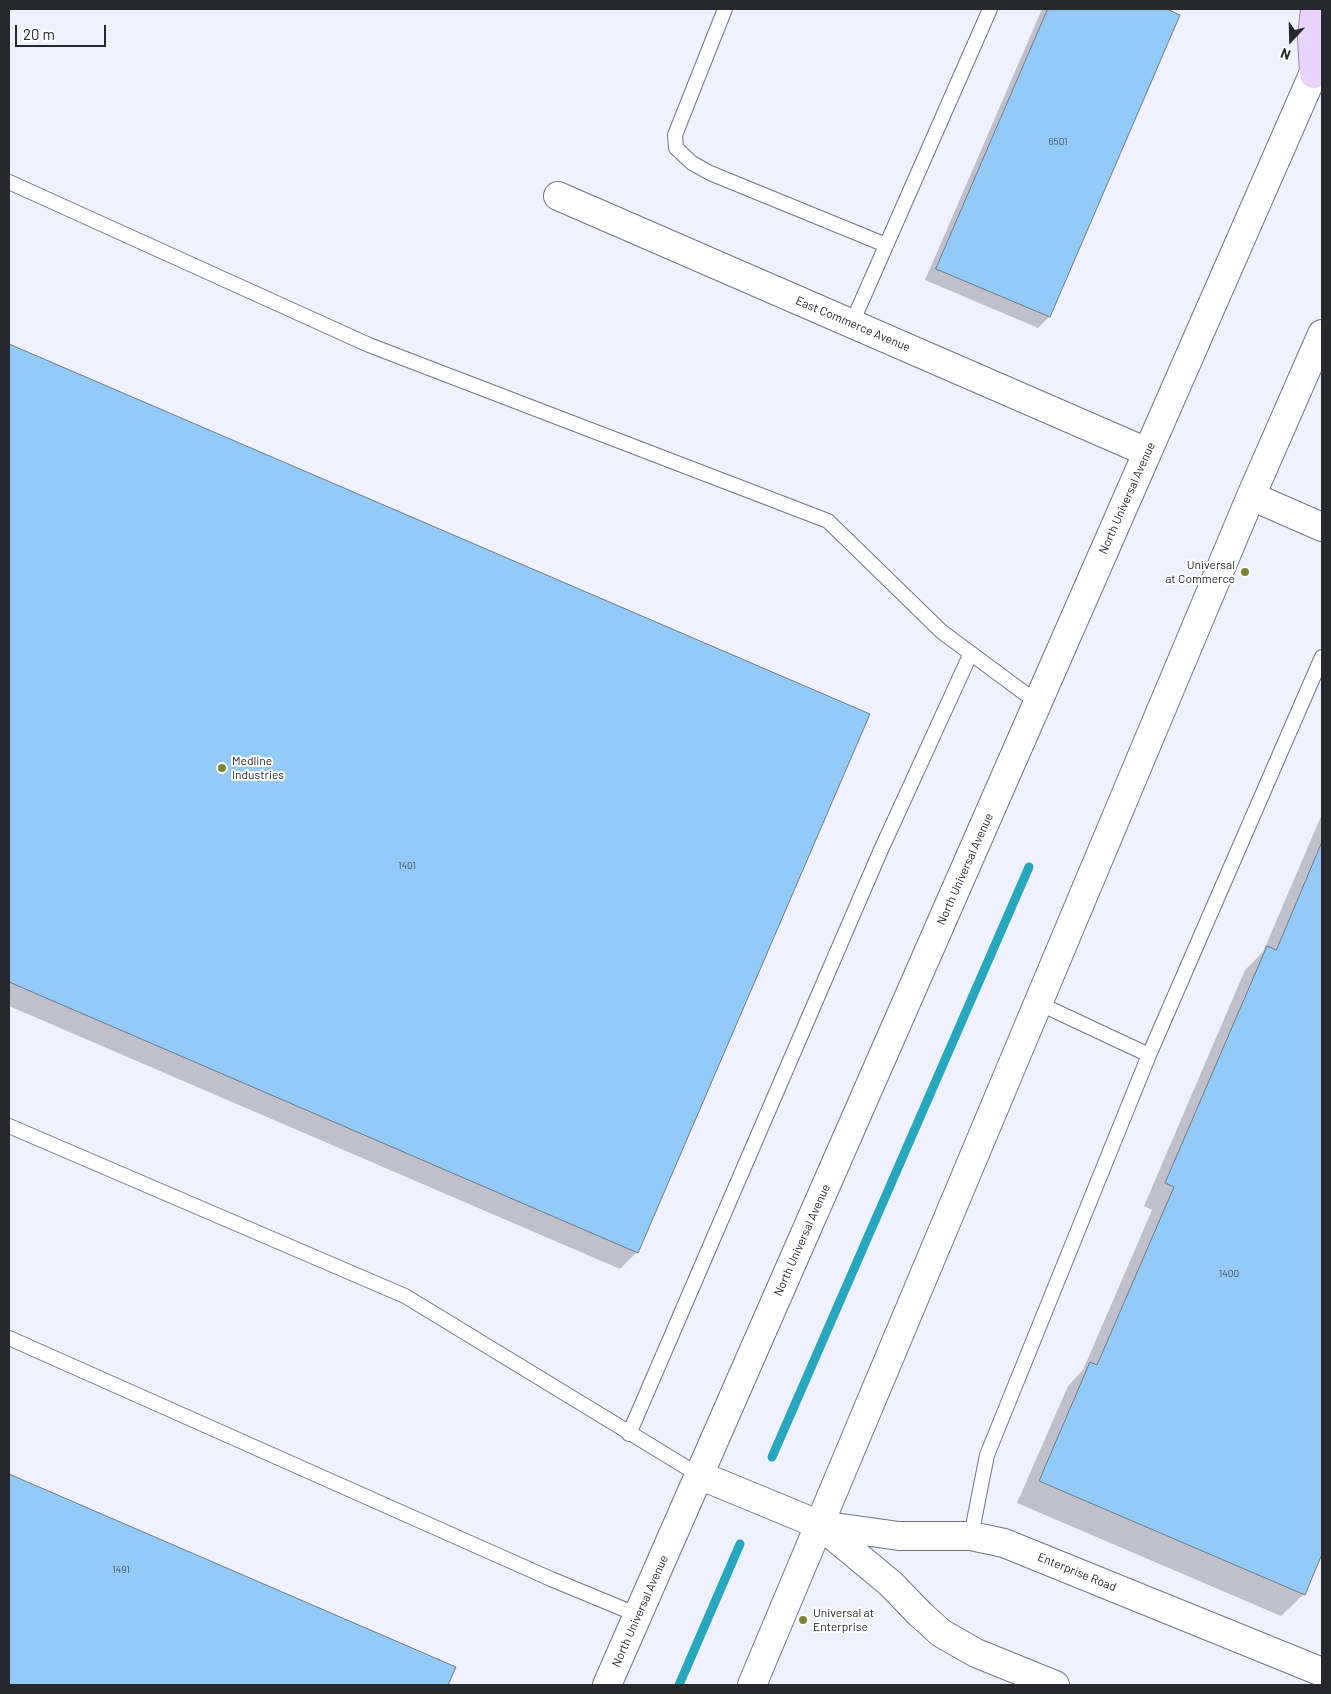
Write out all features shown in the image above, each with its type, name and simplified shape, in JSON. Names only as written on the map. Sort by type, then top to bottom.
[{"type":"main road","points":[[1315,9],[1312,37],[1318,64]]},
{"type":"street","name":"North Universal Avenue","points":[[607,1685],[1318,64]]},
{"type":"street","name":"East Commerce Avenue","points":[[558,196],[1147,452]]},
{"type":"street","points":[[752,1685],[1251,496],[1322,334]]},
{"type":"street","points":[[1251,496],[1322,527]]},
{"type":"street","name":"Enterprise Road","points":[[699,1475],[820,1525],[899,1536],[972,1536],[1004,1543],[1322,1672]]},
{"type":"street","name":"Enterprise Road","points":[[820,1525],[890,1584],[941,1633],[976,1653],[1055,1685]]},
{"type":"lane","points":[[725,9],[675,135],[676,148],[692,163],[710,173],[886,245]]},
{"type":"lane","points":[[852,323],[990,9]]},
{"type":"lane","points":[[9,182],[369,345],[828,521],[942,632],[1038,702]]},
{"type":"lane","points":[[629,1434],[876,861],[971,654]]},
{"type":"lane","points":[[972,1536],[988,1455],[1149,1055],[1322,657]]},
{"type":"lane","points":[[1038,1003],[1149,1055]]},
{"type":"lane","points":[[9,1126],[405,1296],[699,1475]]},
{"type":"lane","points":[[9,1338],[542,1575],[638,1615]]},
{"type":"building","points":[[1048,9],[1167,9],[1180,15],[1050,317],[936,269]]},
{"type":"building","points":[[9,344],[870,714],[638,1253],[9,982]]},
{"type":"building","points":[[1322,842],[1322,1554],[1305,1595],[1039,1481],[1090,1362],[1097,1365],[1174,1187],[1165,1183],[1267,946],[1276,950]]},
{"type":"building","points":[[9,1474],[456,1667],[448,1685],[9,1685]]},
{"type":"waterway","points":[[772,1457],[1029,867]]},
{"type":"waterway","points":[[679,1685],[740,1544]]},
{"type":"place","name":"Universal at Commerce","points":[[1245,572]]},
{"type":"place","name":"Medline Industries","points":[[222,768]]},
{"type":"place","name":"Universal at Enterprise","points":[[803,1620]]}]
